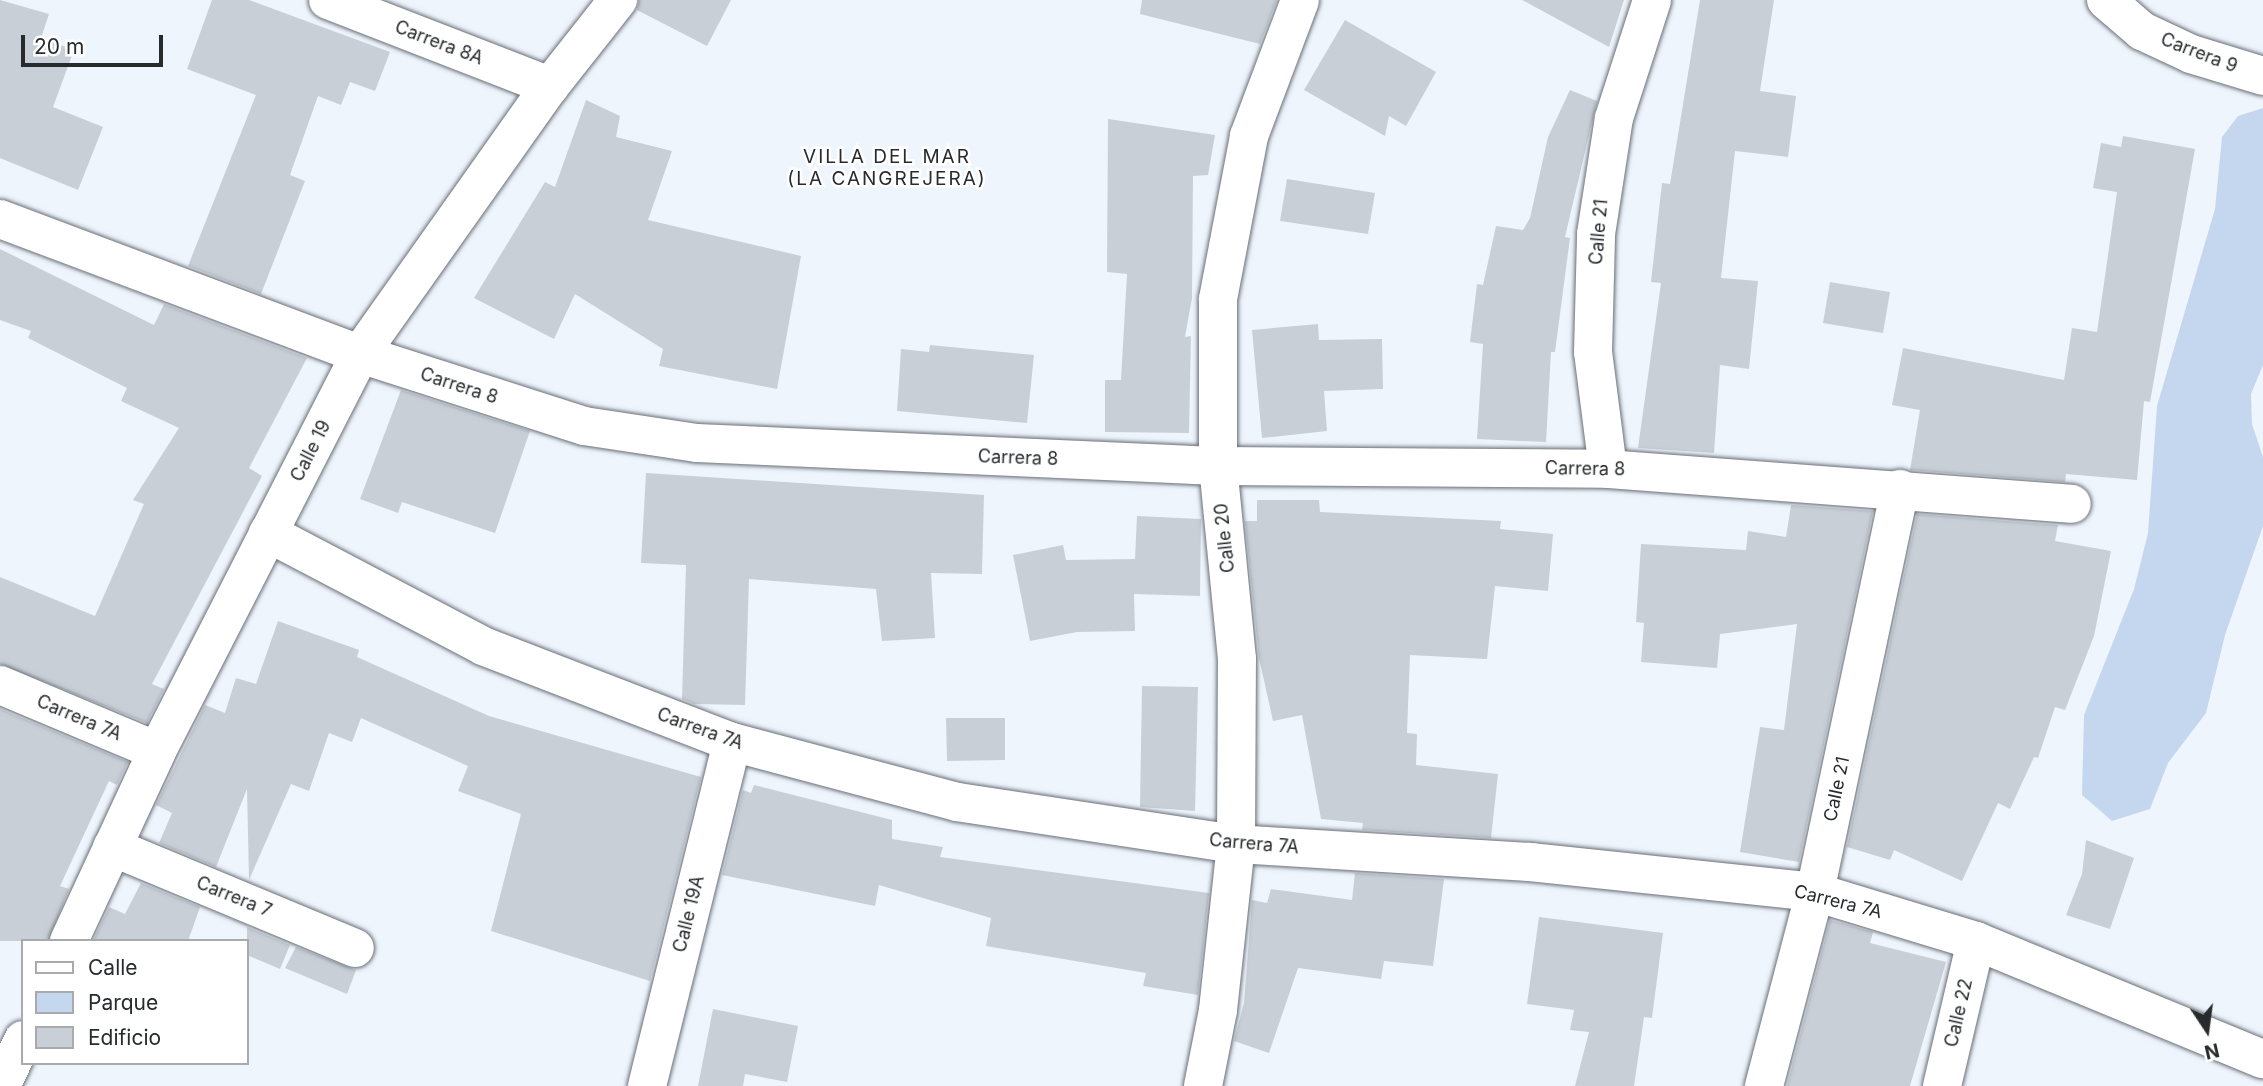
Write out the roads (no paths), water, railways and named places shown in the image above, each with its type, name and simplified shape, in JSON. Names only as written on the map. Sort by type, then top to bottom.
[{"type":"street","name":"Carrera 8A","points":[[328,0],[550,86]]},
{"type":"street","name":"Calle 19","points":[[70,939],[157,751],[360,354],[550,86],[618,0]]},
{"type":"street","name":"Calle 20","points":[[1203,1086],[1218,1010],[1236,844],[1237,659],[1218,466],[1216,355],[1229,217],[1249,136],[1300,0]]},
{"type":"street","name":"Calle 21","points":[[1608,469],[1593,352],[1596,234],[1614,118],[1652,0]]},
{"type":"street","name":"Carrera 9","points":[[2106,0],[2142,30],[2179,48],[2263,76]]},
{"type":"street","name":"Carrera 8","points":[[0,219],[360,354],[583,426],[697,443],[1218,466],[1608,469],[2073,503]]},
{"type":"street","name":"Calle 21","points":[[1764,1086],[1815,892],[1900,489]]},
{"type":"street","name":"Carrera 7A","points":[[268,533],[483,646],[732,742],[957,802],[1236,844],[1530,862],[1815,892],[1976,941],[2263,1059]]},
{"type":"street","name":"Carrera 7A","points":[[0,685],[157,751]]},
{"type":"street","name":"Calle 19A","points":[[647,1086],[732,742]]},
{"type":"street","name":"Carrera 7","points":[[113,847],[355,947]]},
{"type":"street","name":"Calle 22","points":[[1942,1086],[1976,941]]},
{"type":"street","points":[[1,1086],[21,1044]]},
{"type":"district","name":"VILLA DEL MAR (LA CANGREJERA)","points":[[887,168]]}]
